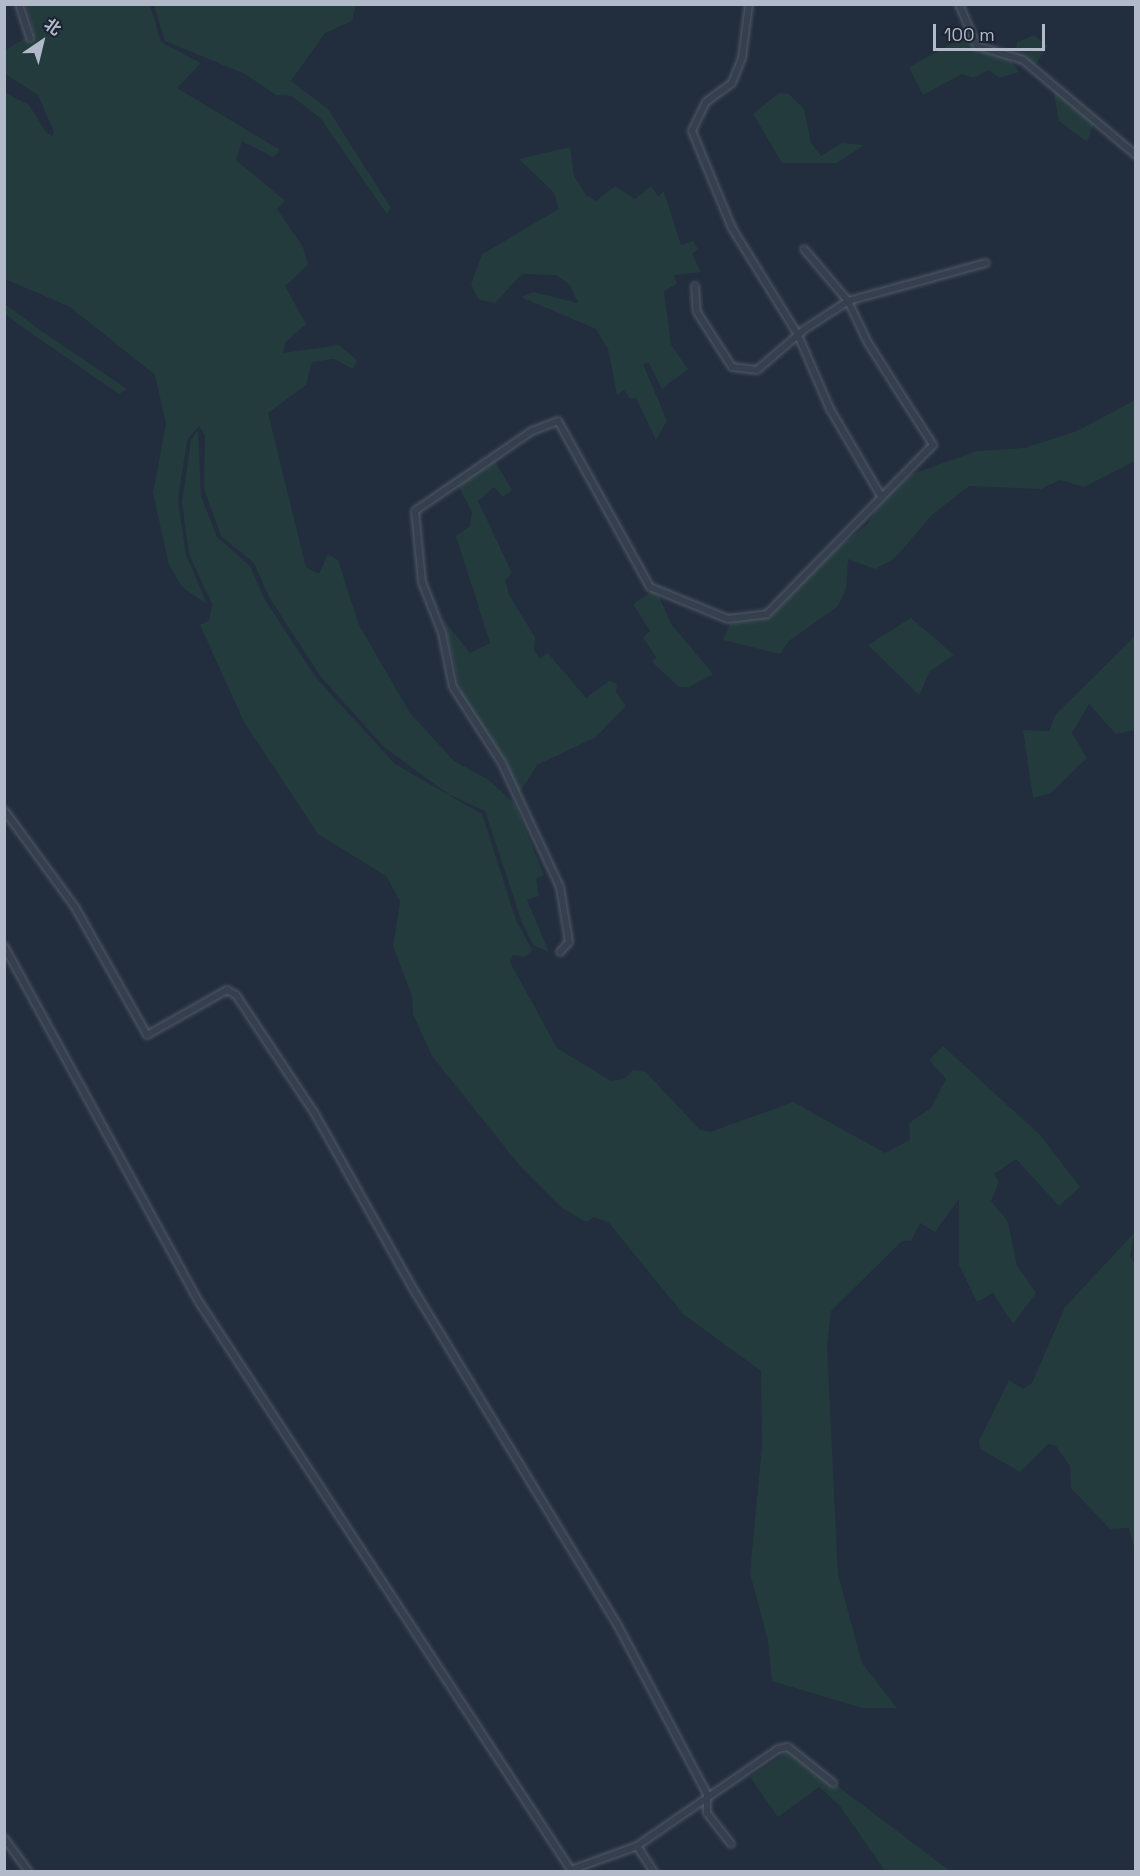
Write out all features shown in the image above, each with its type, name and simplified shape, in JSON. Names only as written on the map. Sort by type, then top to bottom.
[{"type":"street","points":[[19,4],[30,38]]},
{"type":"street","points":[[749,4],[742,58],[732,83],[706,102],[692,131],[732,228],[798,335],[830,409],[881,496]]},
{"type":"street","points":[[959,4],[977,46],[1023,60],[1136,155]]},
{"type":"street","points":[[560,952],[569,942],[560,887],[502,763],[450,678],[442,633],[417,558],[419,504],[532,431],[558,421],[650,587],[728,620],[750,620],[767,614],[881,496],[933,446],[933,439],[868,343],[848,301],[804,249]]},
{"type":"street","points":[[694,286],[697,312],[741,372],[757,370],[798,335],[848,301],[986,263]]},
{"type":"street","points":[[4,810],[75,907],[147,1035],[227,990],[236,995],[315,1114],[412,1287],[617,1624],[706,1802],[707,1813],[731,1844]]},
{"type":"street","points":[[4,946],[199,1302],[570,1871],[637,1846],[788,1747],[834,1783]]},
{"type":"street","points":[[4,1838],[29,1872]]},
{"type":"street","points":[[637,1846],[654,1872]]},
{"type":"green space","points":[[25,5],[150,5],[161,42],[201,63],[177,88],[280,150],[273,157],[242,141],[236,160],[285,201],[277,209],[303,247],[308,265],[285,286],[306,324],[285,343],[283,353],[339,345],[357,360],[353,369],[334,359],[312,362],[306,385],[268,413],[306,567],[319,574],[328,554],[338,560],[359,625],[410,713],[454,761],[489,780],[515,804],[544,875],[536,879],[539,896],[527,900],[549,952],[533,945],[521,920],[485,811],[448,794],[384,747],[321,677],[269,597],[254,563],[221,536],[204,489],[205,436],[199,426],[187,440],[178,500],[186,555],[207,604],[182,587],[169,565],[153,493],[166,424],[155,375],[70,307],[5,279],[4,92],[29,105],[46,132],[52,136],[54,132],[38,95],[5,74],[5,50],[34,33]]},
{"type":"green space","points":[[154,5],[356,5],[352,21],[325,33],[291,81],[328,109],[391,208],[387,214],[321,119],[292,96],[276,95],[245,74],[165,41]]},
{"type":"green space","points":[[972,33],[989,54],[1010,59],[1019,72],[999,78],[989,70],[973,78],[962,74],[923,95],[909,67]]},
{"type":"green space","points":[[1034,35],[1048,46],[1034,67],[1005,52],[1016,51],[1017,42]]},
{"type":"green space","points":[[1052,84],[1096,118],[1087,142],[1059,121]]},
{"type":"green space","points":[[779,93],[789,94],[804,109],[811,143],[821,156],[842,143],[864,145],[837,163],[782,163],[753,114]]},
{"type":"green space","points":[[570,147],[574,176],[586,195],[596,201],[615,186],[635,199],[651,186],[658,196],[664,192],[681,245],[693,241],[698,249],[692,254],[701,272],[674,275],[677,284],[664,291],[671,345],[688,369],[662,389],[649,363],[643,364],[667,421],[656,440],[636,398],[630,399],[624,390],[617,395],[608,349],[596,329],[521,297],[534,292],[578,303],[570,285],[556,275],[522,274],[495,303],[479,300],[471,285],[482,254],[559,209],[554,193],[519,159]]},
{"type":"green space","points":[[4,303],[127,389],[119,394],[28,331],[5,314]]},
{"type":"green space","points":[[1135,400],[1135,461],[1084,487],[1060,480],[1041,489],[969,486],[932,515],[894,559],[875,569],[848,559],[846,589],[838,606],[789,641],[780,654],[723,640],[730,624],[772,614],[818,563],[868,524],[882,499],[912,474],[977,451],[1024,448],[1077,431]]},
{"type":"green space","points":[[198,430],[201,496],[217,537],[250,566],[265,600],[317,679],[395,764],[482,814],[516,920],[532,950],[525,957],[513,955],[510,962],[557,1048],[611,1081],[624,1079],[633,1070],[646,1072],[700,1130],[710,1132],[793,1102],[885,1153],[910,1140],[909,1123],[931,1108],[946,1079],[929,1060],[943,1046],[1040,1135],[1080,1187],[1059,1206],[1016,1159],[994,1174],[999,1182],[991,1201],[1008,1222],[1017,1265],[1036,1293],[1013,1324],[993,1293],[977,1302],[959,1265],[959,1199],[935,1232],[920,1223],[911,1241],[902,1241],[831,1311],[827,1346],[838,1574],[862,1663],[897,1708],[862,1708],[772,1681],[768,1641],[750,1573],[762,1447],[761,1371],[683,1314],[609,1223],[594,1217],[586,1222],[562,1208],[520,1166],[432,1056],[413,1014],[412,996],[393,946],[400,901],[386,876],[318,834],[244,722],[200,625],[209,621],[212,604],[189,554],[182,502],[191,440]]},
{"type":"green space","points":[[495,461],[512,490],[503,497],[494,487],[478,501],[512,573],[505,580],[509,595],[535,637],[534,650],[540,658],[548,653],[586,698],[609,681],[617,684],[616,692],[626,706],[596,737],[537,765],[518,795],[507,764],[462,697],[443,619],[470,653],[490,643],[456,536],[470,526],[472,512],[458,485]]},
{"type":"green space","points":[[656,589],[671,624],[713,674],[689,687],[679,687],[652,662],[656,657],[643,638],[650,631],[633,604]]},
{"type":"green space","points":[[911,618],[954,655],[930,671],[919,695],[868,645]]},
{"type":"green space","points":[[1135,636],[1135,730],[1116,734],[1089,704],[1072,733],[1087,758],[1051,793],[1033,798],[1023,730],[1049,731],[1056,714]]},
{"type":"green space","points":[[1135,1232],[1130,1256],[1136,1265],[1135,1552],[1129,1528],[1110,1529],[1071,1488],[1070,1466],[1056,1446],[1048,1444],[1020,1472],[980,1449],[979,1441],[1009,1380],[1023,1389],[1032,1383],[1065,1307]]},
{"type":"green space","points":[[790,1750],[950,1871],[885,1871],[840,1806],[819,1787],[778,1817],[750,1777]]}]
